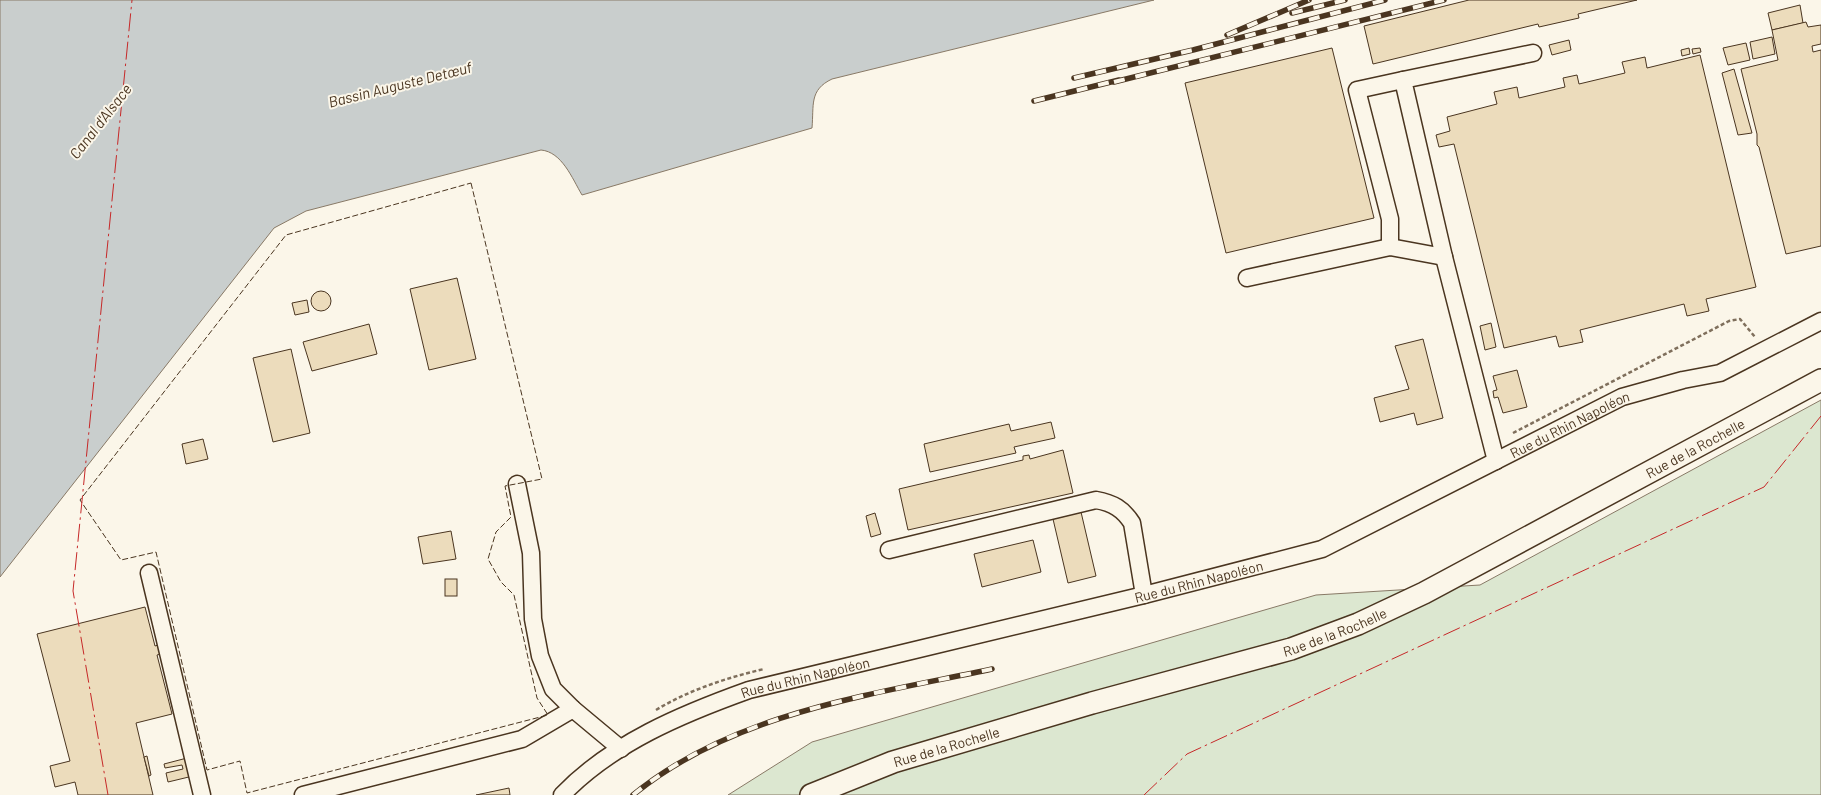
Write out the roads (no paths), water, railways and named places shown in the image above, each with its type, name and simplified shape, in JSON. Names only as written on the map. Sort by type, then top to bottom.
[{"type":"main road","name":"Rue de la Rochelle","points":[[811,795],[893,762],[1092,703],[1291,649],[1358,624],[1424,593],[1821,380]]},
{"type":"street","points":[[1390,247],[1390,219],[1357,90],[1533,53]]},
{"type":"street","points":[[1403,80],[1444,257],[1496,461]]},
{"type":"street","points":[[1246,278],[1390,247],[1444,257]]},
{"type":"street","name":"Rue du Rhin Napoléon","points":[[562,795],[598,765],[646,733],[696,709],[749,690],[1144,596],[1322,549],[1622,397],[1683,380],[1720,373],[1821,320]]},
{"type":"street","points":[[517,484],[531,553],[532,619],[540,656],[553,689],[573,709],[621,749]]},
{"type":"street","points":[[889,550],[1096,500],[1116,506],[1126,514],[1132,523],[1144,596]]},
{"type":"street","points":[[149,574],[202,795]]},
{"type":"street","points":[[303,795],[522,739],[573,709]]},
{"type":"water","points":[[0,0],[1154,0],[832,79],[819,88],[816,93],[813,105],[812,128],[582,195],[561,161],[555,155],[541,150],[306,211],[274,228],[0,577]]},
{"type":"railway","points":[[1227,35],[1309,0]]},
{"type":"railway","points":[[1292,13],[1345,0]]},
{"type":"railway","points":[[1074,78],[1193,50],[1385,0]]},
{"type":"railway","points":[[1114,82],[1444,0]]},
{"type":"railway","points":[[1034,101],[1119,80]]},
{"type":"railway","points":[[633,795],[672,767],[714,744],[758,726],[804,711],[851,699],[992,669]]},
{"type":"water label","name":"Bassin Auguste Detœuf","points":[[400,84]]},
{"type":"water label","name":"Canal d'Alsace","points":[[100,121]]}]
